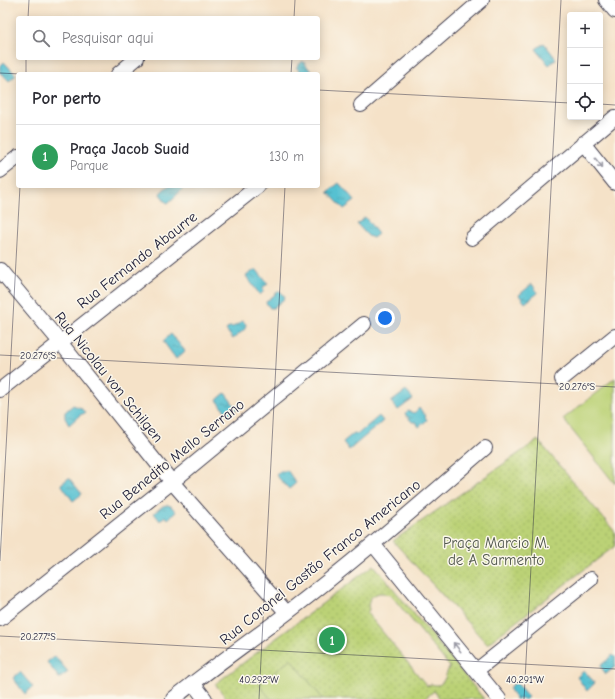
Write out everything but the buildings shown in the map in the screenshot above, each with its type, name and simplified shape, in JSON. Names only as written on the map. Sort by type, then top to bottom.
[{"type":"street","points":[[361,104],[482,0]]},
{"type":"street","points":[[606,0],[615,11]]},
{"type":"street","points":[[120,72],[135,60]]},
{"type":"street","points":[[472,238],[615,117]]},
{"type":"street","points":[[583,144],[615,183]]},
{"type":"street","points":[[0,172],[16,159]]},
{"type":"street","name":"Rua Fernando Abaurre","points":[[0,390],[255,188]]},
{"type":"street","name":"Rua Nicolau von Schilgen","points":[[0,270],[60,342],[172,482],[287,613]]},
{"type":"street","name":"Rua Benedito Mello Serrano","points":[[0,619],[172,482],[364,324]]},
{"type":"street","points":[[562,379],[615,336]]},
{"type":"street","name":"Rua Coronel Gastão Franco Americano","points":[[173,699],[287,613],[373,544],[485,448]]},
{"type":"street","points":[[373,544],[477,670],[499,699]]},
{"type":"street","points":[[477,670],[591,579]]},
{"type":"street","points":[[193,683],[205,699]]},
{"type":"green space","points":[[615,378],[615,484],[563,419]]},
{"type":"green space","name":"Praça Marcio M. de A Sarmento","points":[[538,440],[615,532],[615,546],[487,644],[393,541]]},
{"type":"green space","points":[[374,565],[484,699],[440,699],[434,691],[424,699],[227,699],[215,684]],"holes":[[[379,593],[388,595],[390,594],[450,667],[442,683],[427,686],[367,613],[369,610],[368,604],[371,597]]]},
{"type":"green space","points":[[291,659],[323,699],[271,699],[259,685]]},
{"type":"water","points":[[544,43],[556,59],[549,65],[536,49]]},
{"type":"water","points":[[303,61],[311,72],[300,72],[296,67]]},
{"type":"water","points":[[4,62],[16,75],[9,81],[0,73],[0,66]]},
{"type":"water","points":[[339,183],[355,201],[344,209],[328,192]]},
{"type":"water","points":[[166,188],[183,189],[168,203],[160,194]]},
{"type":"water","points":[[365,217],[378,234],[373,238],[368,236],[357,224]]},
{"type":"water","points":[[256,269],[268,284],[263,287],[264,291],[260,295],[246,276]]},
{"type":"water","points":[[532,284],[538,293],[525,303],[519,295]]},
{"type":"water","points":[[279,291],[285,297],[284,299],[273,308],[270,308],[266,302]]},
{"type":"water","points":[[243,321],[246,324],[245,329],[233,339],[226,330],[229,327],[233,327]]},
{"type":"water","points":[[171,334],[185,351],[176,359],[163,341]]},
{"type":"water","points":[[406,391],[413,399],[398,410],[391,402]]},
{"type":"water","points":[[225,393],[237,409],[229,416],[217,400]]},
{"type":"water","points":[[73,405],[81,408],[85,413],[80,415],[69,425],[65,418],[65,412]]},
{"type":"water","points":[[419,408],[426,416],[425,417],[427,420],[419,427],[416,422],[412,422],[405,414],[408,411],[414,413]]},
{"type":"water","points":[[379,416],[383,421],[349,450],[343,442],[354,433],[358,434]]},
{"type":"water","points":[[287,470],[296,483],[289,489],[276,475],[280,471]]},
{"type":"water","points":[[69,478],[82,494],[73,501],[61,484]]},
{"type":"water","points":[[163,506],[171,506],[176,512],[168,519],[165,516],[160,521],[154,513]]},
{"type":"water","points":[[613,655],[615,657],[615,667],[606,674],[600,666]]},
{"type":"water","points":[[55,656],[68,672],[60,678],[47,662]]},
{"type":"water","points":[[584,671],[595,683],[587,691],[577,677]]},
{"type":"water","points":[[20,672],[33,687],[25,694],[13,678]]},
{"type":"water","points":[[516,682],[528,697],[526,699],[516,699],[509,688]]},
{"type":"place","name":"Praça Jacob Suaid","points":[[332,640]]}]
